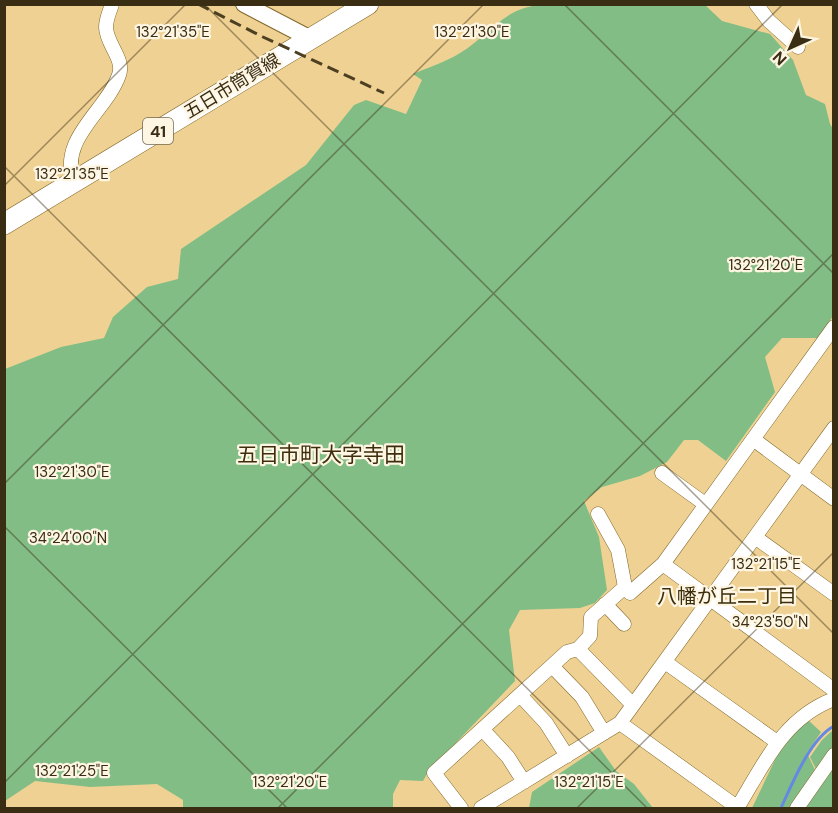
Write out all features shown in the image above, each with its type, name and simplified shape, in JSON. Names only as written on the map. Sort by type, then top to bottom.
[{"type":"main road","name":"五日市筒賀線","points":[[4,224],[368,4]]},
{"type":"street","points":[[74,183],[69,170],[74,149],[83,129],[116,82],[120,72],[120,63],[108,40],[106,27],[112,4]]},
{"type":"street","points":[[244,4],[311,39]]},
{"type":"street","points":[[756,4],[769,21],[798,46]]},
{"type":"street","points":[[598,514],[618,550],[625,587],[630,593],[663,564],[834,327]]},
{"type":"street","points":[[481,808],[620,723],[834,428]]},
{"type":"street","points":[[753,439],[834,499]]},
{"type":"street","points":[[663,473],[705,504]]},
{"type":"street","points":[[755,537],[834,594]]},
{"type":"street","points":[[663,564],[834,690]]},
{"type":"street","points":[[461,808],[434,773],[567,652],[578,649],[590,636],[591,617],[625,587]]},
{"type":"street","points":[[605,604],[624,624]]},
{"type":"street","points":[[578,649],[633,705]]},
{"type":"street","points":[[665,662],[777,742]]},
{"type":"street","points":[[552,666],[582,698],[604,733]]},
{"type":"street","points":[[520,695],[546,723],[567,756]]},
{"type":"street","points":[[620,723],[734,805],[739,805],[777,742],[806,713],[834,699]]},
{"type":"street","points":[[483,729],[508,757],[524,782]]},
{"type":"street","points":[[797,808],[834,755]]},
{"type":"green space","points":[[554,4],[705,5],[722,21],[770,34],[793,60],[806,95],[825,104],[833,129],[833,316],[818,338],[782,338],[765,357],[775,392],[726,461],[698,440],[684,440],[667,462],[640,476],[602,487],[584,501],[599,537],[607,590],[595,603],[580,608],[520,610],[509,630],[515,681],[428,772],[423,781],[400,780],[393,794],[393,808],[183,808],[183,800],[157,784],[90,787],[35,781],[5,801],[5,369],[61,347],[104,338],[113,317],[147,287],[178,279],[181,249],[306,165],[354,105],[366,100],[406,114],[422,80],[413,74],[460,53],[512,13],[523,8]]},
{"type":"green space","points":[[807,719],[821,732],[807,753],[816,772],[833,762],[833,808],[752,808],[784,741]]},
{"type":"green space","points":[[833,730],[833,751],[817,771],[810,757],[822,740]]},
{"type":"green space","points":[[599,747],[616,771],[634,784],[653,808],[529,808],[532,792]]},
{"type":"waterway","points":[[781,808],[810,751],[825,732],[834,726]]},
{"type":"railway","points":[[198,4],[384,93]]},
{"type":"district","name":"五日市町大字寺田","points":[[321,455]]},
{"type":"district","name":"八幡が丘二丁目","points":[[727,596]]}]
